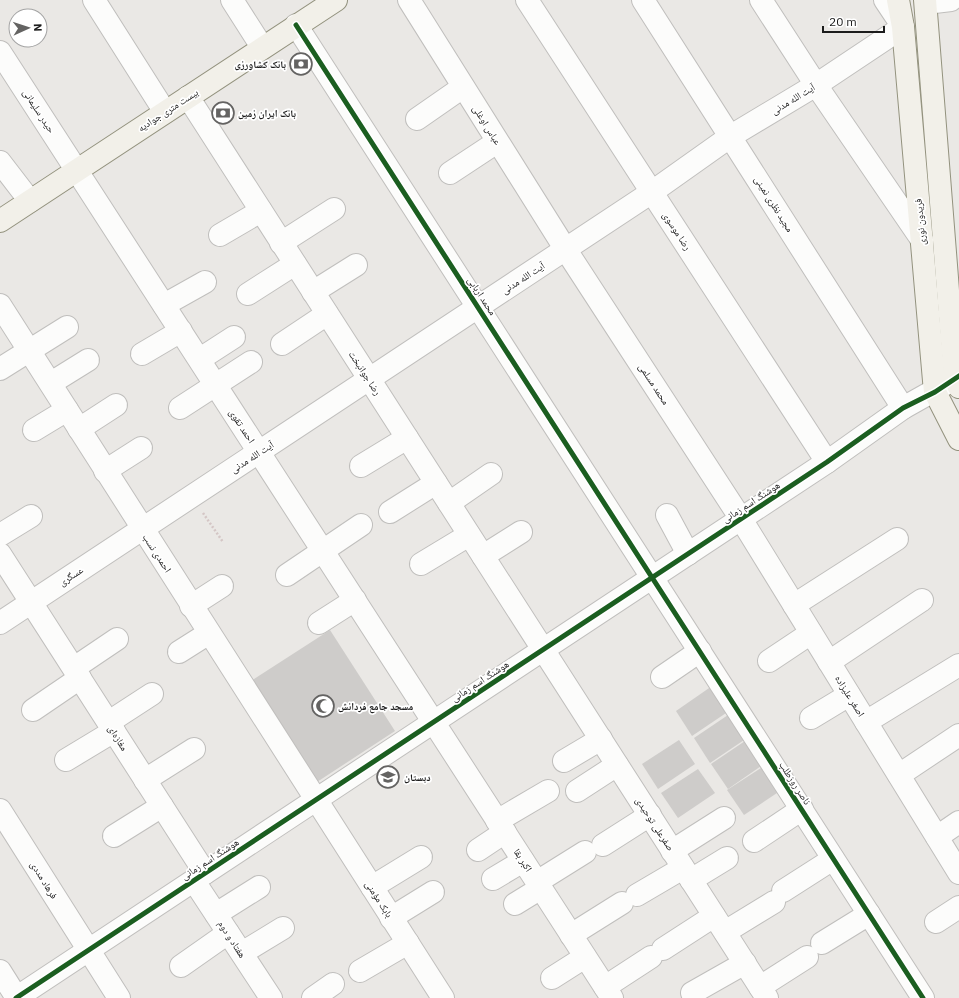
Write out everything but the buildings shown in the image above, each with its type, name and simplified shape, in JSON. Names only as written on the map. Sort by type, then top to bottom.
[{"type":"main road","name":"بیست متری جوادیه","points":[[0,221],[336,0]]},
{"type":"main road","name":"فریدون نوری","points":[[898,0],[903,27],[935,392],[959,439]]},
{"type":"main road","points":[[926,1],[958,380]]},
{"type":"street","points":[[94,0],[165,112]]},
{"type":"street","points":[[232,0],[262,48]]},
{"type":"street","name":"عباس اوغلی","points":[[409,0],[566,250]]},
{"type":"street","name":"رضا موسوی","points":[[527,0],[827,462]]},
{"type":"street","name":"مجید نظری نمینی","points":[[643,0],[903,408]]},
{"type":"street","points":[[761,0],[816,85],[922,240]]},
{"type":"street","points":[[885,0],[903,27]]},
{"type":"street","points":[[926,1],[951,0]]},
{"type":"street","name":"محمد اربابی","points":[[296,25],[653,577]]},
{"type":"street","name":"آیت‌ الله مدنی","points":[[142,529],[566,250],[731,136],[816,85],[903,27]]},
{"type":"street","name":"حیدر سلیمانی","points":[[0,52],[7,76],[77,170]]},
{"type":"street","points":[[417,119],[463,87]]},
{"type":"street","name":"رضا جوانبخت","points":[[188,97],[543,650]]},
{"type":"street","points":[[450,173],[497,142]]},
{"type":"street","points":[[0,162],[30,201]]},
{"type":"street","name":"احمد تقوی","points":[[77,170],[434,722]]},
{"type":"street","points":[[281,243],[334,209]]},
{"type":"street","points":[[220,235],[260,210]]},
{"type":"street","name":"محمد مسلمی","points":[[566,250],[741,519]]},
{"type":"street","points":[[248,294],[295,264]]},
{"type":"street","points":[[313,292],[356,265]]},
{"type":"street","points":[[164,305],[205,282]]},
{"type":"street","name":"احمدی نسب","points":[[0,304],[316,800]]},
{"type":"street","points":[[282,344],[327,314]]},
{"type":"street","points":[[0,369],[67,327]]},
{"type":"street","points":[[142,354],[181,331]]},
{"type":"street","points":[[200,359],[234,337]]},
{"type":"street","points":[[51,383],[88,360]]},
{"type":"street","points":[[180,408],[251,362]]},
{"type":"street","name":"هوشنگ اسم زمانی","points":[[17,998],[827,462],[903,408],[958,380]]},
{"type":"street","points":[[79,429],[116,405]]},
{"type":"street","points":[[34,430],[67,410]]},
{"type":"street","points":[[361,466],[407,438]]},
{"type":"street","points":[[105,471],[141,448]]},
{"type":"street","points":[[449,503],[491,474]]},
{"type":"street","points":[[390,512],[436,483]]},
{"type":"street","points":[[667,515],[688,554]]},
{"type":"street","points":[[0,535],[31,516]]},
{"type":"street","name":"اصغر علیزاده","points":[[741,519],[959,873]]},
{"type":"street","points":[[287,574],[361,525]]},
{"type":"street","name":"عسگری","points":[[0,623],[142,529]]},
{"type":"street","points":[[483,556],[521,532]]},
{"type":"street","points":[[421,564],[469,535]]},
{"type":"street","points":[[794,605],[897,539]]},
{"type":"street","name":"مغازه‌ای","points":[[2,560],[31,602],[162,806],[200,877]]},
{"type":"street","name":"ناصر روزطلب","points":[[653,577],[923,998]]},
{"type":"street","points":[[191,606],[222,586]]},
{"type":"street","points":[[319,623],[355,600]]},
{"type":"street","points":[[829,662],[922,600]]},
{"type":"street","points":[[179,652],[209,633]]},
{"type":"street","points":[[769,661],[812,633]]},
{"type":"street","points":[[32,710],[117,639]]},
{"type":"street","name":"صفرعلی توحیدی","points":[[543,650],[764,993]]},
{"type":"street","points":[[662,677],[700,651]]},
{"type":"street","points":[[866,722],[959,665]]},
{"type":"street","points":[[66,760],[111,727],[152,694]]},
{"type":"street","points":[[811,718],[849,695]]},
{"type":"street","name":"اکبر بقا","points":[[434,722],[572,935],[608,994]]},
{"type":"street","points":[[899,775],[959,735]]},
{"type":"street","points":[[564,761],[601,739]]},
{"type":"street","points":[[145,780],[194,749]]},
{"type":"street","points":[[577,792],[618,765]]},
{"type":"street","points":[[478,850],[501,826],[548,791]]},
{"type":"street","name":"بابک مؤمنی","points":[[316,800],[408,943],[436,996]]},
{"type":"street","points":[[114,836],[162,806]]},
{"type":"street","points":[[754,841],[802,809]]},
{"type":"street","name":"فرهاد مددی","points":[[0,810],[119,998]]},
{"type":"street","points":[[515,904],[539,885],[594,848],[650,815]]},
{"type":"street","points":[[572,935],[682,866],[724,818]]},
{"type":"street","points":[[937,837],[959,822]]},
{"type":"street","points":[[372,887],[421,856]]},
{"type":"street","points":[[682,866],[727,858]]},
{"type":"street","points":[[608,994],[657,953],[779,897],[833,858]]},
{"type":"street","points":[[493,879],[524,861]]},
{"type":"street","name":"هفتاد و دوم","points":[[200,877],[216,914],[271,998]]},
{"type":"street","points":[[216,914],[259,887]]},
{"type":"street","points":[[392,918],[433,892]]},
{"type":"street","points":[[936,922],[959,907]]},
{"type":"street","points":[[764,993],[814,950],[869,914]]},
{"type":"street","points":[[242,953],[283,928]]},
{"type":"street","points":[[181,966],[228,933]]},
{"type":"street","points":[[360,971],[408,943]]},
{"type":"street","points":[[552,978],[585,957]]},
{"type":"street","points":[[692,993],[745,963]]},
{"type":"street","points":[[0,971],[17,998]]},
{"type":"street","points":[[313,998],[333,984]]},
{"type":"path","points":[[192,496],[223,542]]},
{"type":"cycle path","points":[[296,25],[923,998]]},
{"type":"cycle path","points":[[16,998],[827,462],[903,408],[935,392],[959,376]]},
{"type":"place","name":"بانک کشاورزی","points":[[301,64]]},
{"type":"place","name":"بانک ایران زمین","points":[[223,113]]},
{"type":"place","name":"مسجد جامع فردانش","points":[[323,706]]},
{"type":"place","name":"دبستان","points":[[388,777]]}]
